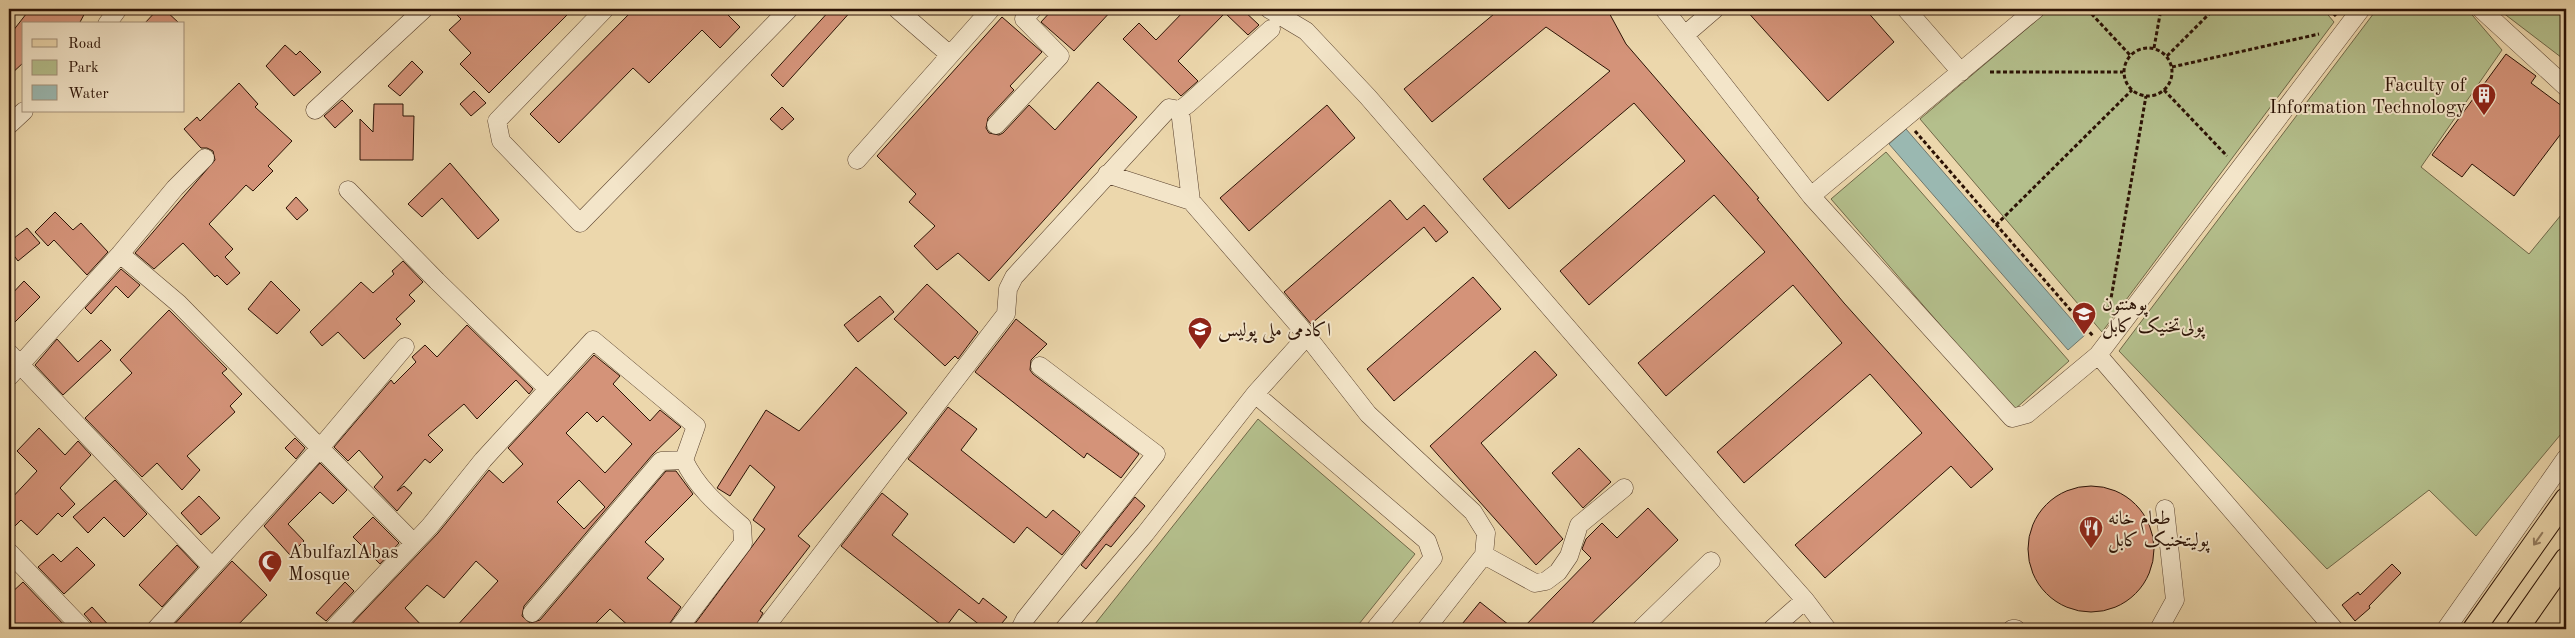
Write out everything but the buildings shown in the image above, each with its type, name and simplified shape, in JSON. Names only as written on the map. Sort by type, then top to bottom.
[{"type":"main road","points":[[2474,629],[2566,499]]},
{"type":"main road","points":[[2517,629],[2566,559]]},
{"type":"street","points":[[108,22],[118,9]]},
{"type":"street","points":[[315,110],[424,9]]},
{"type":"street","points":[[605,9],[497,121],[501,141],[580,223],[789,9]]},
{"type":"street","points":[[897,9],[950,55]]},
{"type":"street","points":[[857,160],[991,9]]},
{"type":"street","points":[[996,125],[1060,56],[1024,18],[1034,9]]},
{"type":"street","points":[[1268,9],[1306,31],[1327,51],[1805,600],[1827,629]]},
{"type":"street","points":[[1664,9],[1686,34],[1811,196],[2012,418],[2027,414],[2100,351],[2360,9]]},
{"type":"street","points":[[1686,34],[1716,9]]},
{"type":"street","points":[[1906,9],[1962,72]]},
{"type":"street","points":[[1811,196],[2036,9]]},
{"type":"street","points":[[2481,9],[2566,87]]},
{"type":"street","points":[[1180,110],[1271,30]]},
{"type":"street","points":[[764,629],[1006,314],[1008,289],[1014,277],[1169,108],[1180,110]]},
{"type":"street","points":[[1180,110],[1191,201]]},
{"type":"street","points":[[9,124],[23,112]]},
{"type":"street","points":[[205,158],[176,188],[120,254],[12,365],[212,567]]},
{"type":"street","points":[[1107,174],[1191,201],[1307,336],[1368,414],[1473,512],[1486,534],[1484,555],[1426,629]]},
{"type":"street","points":[[348,190],[437,281],[548,389]]},
{"type":"street","points":[[120,254],[178,303],[414,543]]},
{"type":"street","points":[[1064,629],[1145,534],[1255,394],[1307,336]]},
{"type":"street","points":[[333,629],[414,543],[483,460],[593,340],[696,426],[684,460],[690,472],[709,497],[742,526],[743,543],[678,629]]},
{"type":"street","points":[[156,629],[320,448],[405,347]]},
{"type":"street","points":[[2100,351],[2334,629]]},
{"type":"street","points":[[1020,629],[1024,619],[1156,454],[1040,366]]},
{"type":"street","points":[[1255,394],[1427,542],[1433,558],[1375,629]]},
{"type":"street","points":[[2446,629],[2566,458]]},
{"type":"street","points":[[532,614],[661,461],[684,460]]},
{"type":"street","points":[[1484,555],[1535,584],[1546,581],[1558,572],[1569,556],[1579,525],[1624,488]]},
{"type":"street","points":[[2158,629],[2175,600],[2165,509]]},
{"type":"street","points":[[9,552],[83,629]]},
{"type":"street","points":[[1652,626],[1712,561]]},
{"type":"street","points":[[1772,629],[1805,600]]},
{"type":"path","points":[[2087,9],[2130,54]]},
{"type":"path","points":[[2154,48],[2161,9]]},
{"type":"path","points":[[2166,56],[2214,9]]},
{"type":"path","points":[[2172,68],[2346,28]]},
{"type":"path","points":[[2154,48],[2166,56],[2172,68],[2170,83],[2164,90],[2146,96],[2132,90],[2124,79],[2123,72],[2124,65],[2130,54],[2138,49],[2154,48]]},
{"type":"path","points":[[1962,72],[2123,72]]},
{"type":"path","points":[[1996,225],[2132,90]]},
{"type":"path","points":[[2164,90],[2239,169]]},
{"type":"path","points":[[2100,351],[2146,96]]},
{"type":"path","points":[[1905,119],[2100,351]]},
{"type":"green space","points":[[2050,9],[2323,9],[2334,22],[2102,332],[1920,119]]},
{"type":"green space","points":[[2377,9],[2467,9],[2502,50],[2421,167],[2529,254],[2566,209],[2566,428],[2476,536],[2429,490],[2327,569],[2119,351]]},
{"type":"green space","points":[[2498,9],[2566,9],[2566,61]]},
{"type":"green space","points":[[1886,152],[2069,361],[2014,410],[1831,199]]},
{"type":"green space","points":[[1258,419],[1415,554],[1355,629],[1091,629]]},
{"type":"green space","points":[[2091,534],[2100,538],[2104,547],[2100,556],[2091,560],[2082,556],[2078,547],[2082,538]]},
{"type":"water","points":[[1906,129],[2085,335],[2068,350],[1889,144]]},
{"type":"place","name":"Faculty of Information Technology","points":[[2484,116]]},
{"type":"place","name":"پوهنتون پولی‌تخنیک کابل","points":[[2084,335]]},
{"type":"place","name":"اکادمی ملی پولیس","points":[[1200,350]]},
{"type":"place","name":"طعام خانه پولیتخنیک کابل","points":[[2091,549]]},
{"type":"place","name":"AbulfazlAbas Mosque","points":[[270,583]]}]
